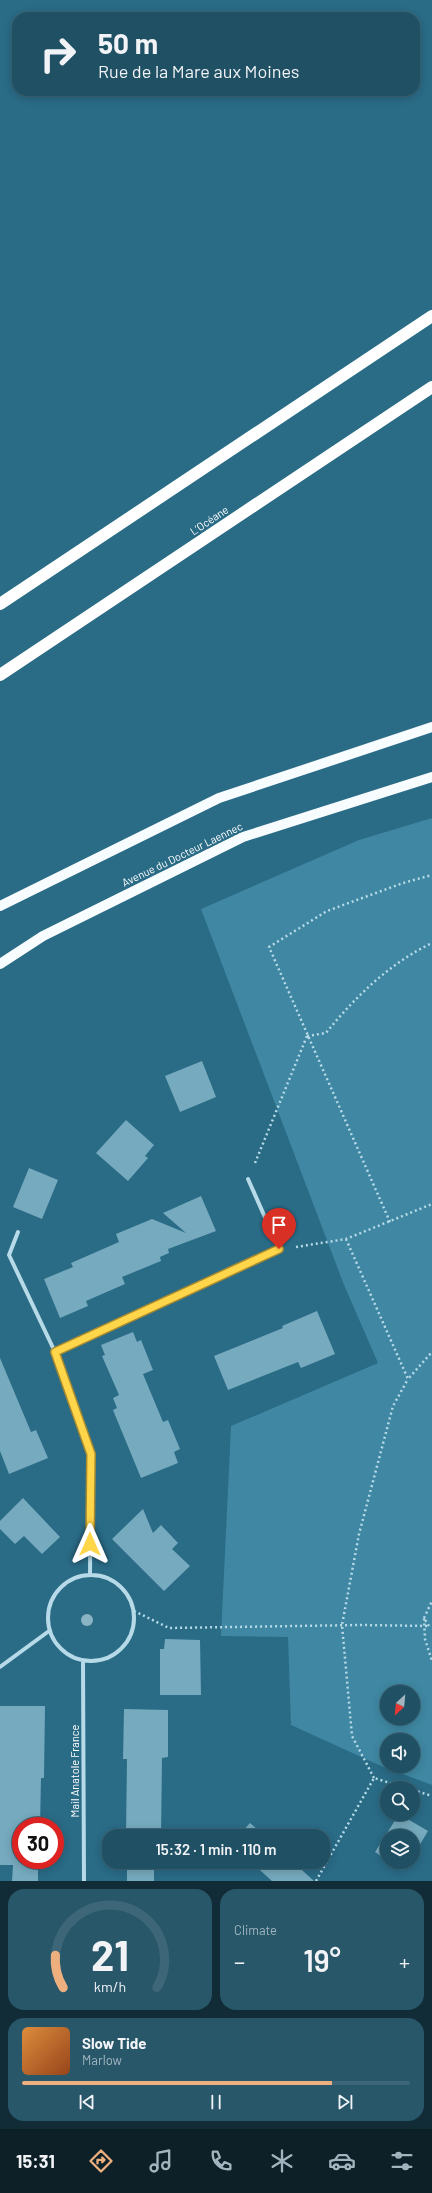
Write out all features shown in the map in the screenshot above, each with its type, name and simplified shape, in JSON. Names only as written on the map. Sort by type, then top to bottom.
[{"type":"highway","points":[[0,604],[432,316]]},
{"type":"highway","name":"L’Océane","points":[[0,675],[432,387]]},
{"type":"main road","points":[[0,906],[219,798],[432,727]]},
{"type":"main road","name":"Avenue du Docteur Laennec","points":[[0,964],[43,936],[243,838],[432,777]]},
{"type":"street","points":[[55,1352],[279,1249],[248,1179]]},
{"type":"street","points":[[18,1232],[9,1255],[55,1352],[91,1454],[90,1574]]},
{"type":"street","points":[[90,1574],[105,1577],[120,1585],[129,1597],[134,1611],[134,1626],[128,1641],[121,1650],[108,1658],[93,1662],[83,1661],[69,1656],[57,1646],[49,1631],[47,1616],[52,1598],[61,1586],[73,1578],[90,1574]]},
{"type":"street","points":[[0,1667],[49,1631]]},
{"type":"street","name":"Mail Anatole France","points":[[83,1661],[84,1881]]},
{"type":"path","points":[[390,1222],[268,947],[327,911],[432,875]]},
{"type":"path","points":[[307,1036],[326,1033],[347,1008],[384,974],[432,943]]},
{"type":"path","points":[[248,1179],[307,1036]]},
{"type":"path","points":[[279,1249],[346,1239],[432,1204]]},
{"type":"path","points":[[346,1239],[408,1379]]},
{"type":"path","points":[[384,1781],[374,1778],[352,1736],[342,1625],[359,1534],[393,1406],[408,1379],[432,1352]]},
{"type":"path","points":[[432,1601],[424,1618],[426,1639],[432,1661]]},
{"type":"path","points":[[134,1611],[169,1628],[342,1625],[429,1626],[424,1618]]},
{"type":"path","points":[[316,1881],[374,1778]]},
{"type":"path","points":[[420,1792],[432,1796]]},
{"type":"shaded area","points":[[432,818],[432,1785],[400,1773],[420,1773],[420,1733],[380,1733],[380,1766],[291,1725],[288,1637],[221,1636],[231,1426],[378,1363],[344,1285],[201,909],[359,840]]},
{"type":"building","points":[[202,1061],[216,1097],[180,1112],[165,1076]]},
{"type":"building","points":[[126,1120],[154,1145],[145,1156],[148,1158],[128,1181],[96,1153]]},
{"type":"building","points":[[29,1168],[58,1180],[42,1219],[13,1207]]},
{"type":"building","points":[[201,1196],[216,1231],[168,1249],[169,1253],[160,1257],[161,1261],[122,1277],[125,1284],[86,1301],[88,1306],[60,1318],[44,1279],[73,1267],[71,1263],[119,1242],[116,1234],[152,1219],[186,1233],[163,1213]]},
{"type":"building","points":[[317,1311],[335,1354],[301,1368],[298,1362],[228,1390],[214,1356],[283,1328],[282,1326]]},
{"type":"building","points":[[133,1332],[137,1342],[141,1340],[153,1370],[143,1374],[163,1422],[168,1420],[180,1449],[174,1452],[178,1463],[141,1478],[113,1410],[117,1408],[113,1398],[119,1395],[102,1356],[105,1355],[101,1345]]},
{"type":"building","points":[[0,1358],[31,1432],[36,1430],[48,1458],[9,1474],[0,1451]]},
{"type":"building","points":[[23,1498],[60,1537],[42,1554],[24,1536],[15,1544],[0,1529],[0,1521]]},
{"type":"building","points":[[143,1509],[153,1533],[161,1525],[178,1543],[172,1549],[190,1566],[164,1591],[112,1539]]},
{"type":"building","points":[[165,1639],[200,1640],[201,1695],[160,1695],[160,1649],[164,1649]]},
{"type":"building","points":[[0,1706],[45,1706],[44,1778],[41,1778],[40,1817],[12,1817],[12,1865],[0,1865]]},
{"type":"building","points":[[124,1709],[168,1710],[168,1757],[162,1758],[161,1829],[126,1829],[127,1759],[123,1759]]},
{"type":"building","points":[[395,1821],[411,1821],[428,1831],[420,1844],[420,1829],[390,1829]]},
{"type":"building","points":[[250,1823],[257,1829],[244,1829]]},
{"type":"building","points":[[380,1844],[380,1855],[375,1852]]},
{"type":"building","points":[[13,1869],[38,1869],[38,1881],[12,1881]]},
{"type":"building","points":[[127,1869],[154,1869],[154,1881],[127,1881]]},
{"type":"building","points":[[259,1869],[301,1869],[314,1881],[272,1881]]},
{"type":"route","points":[[90,1544],[91,1454],[55,1352],[279,1249]]}]
